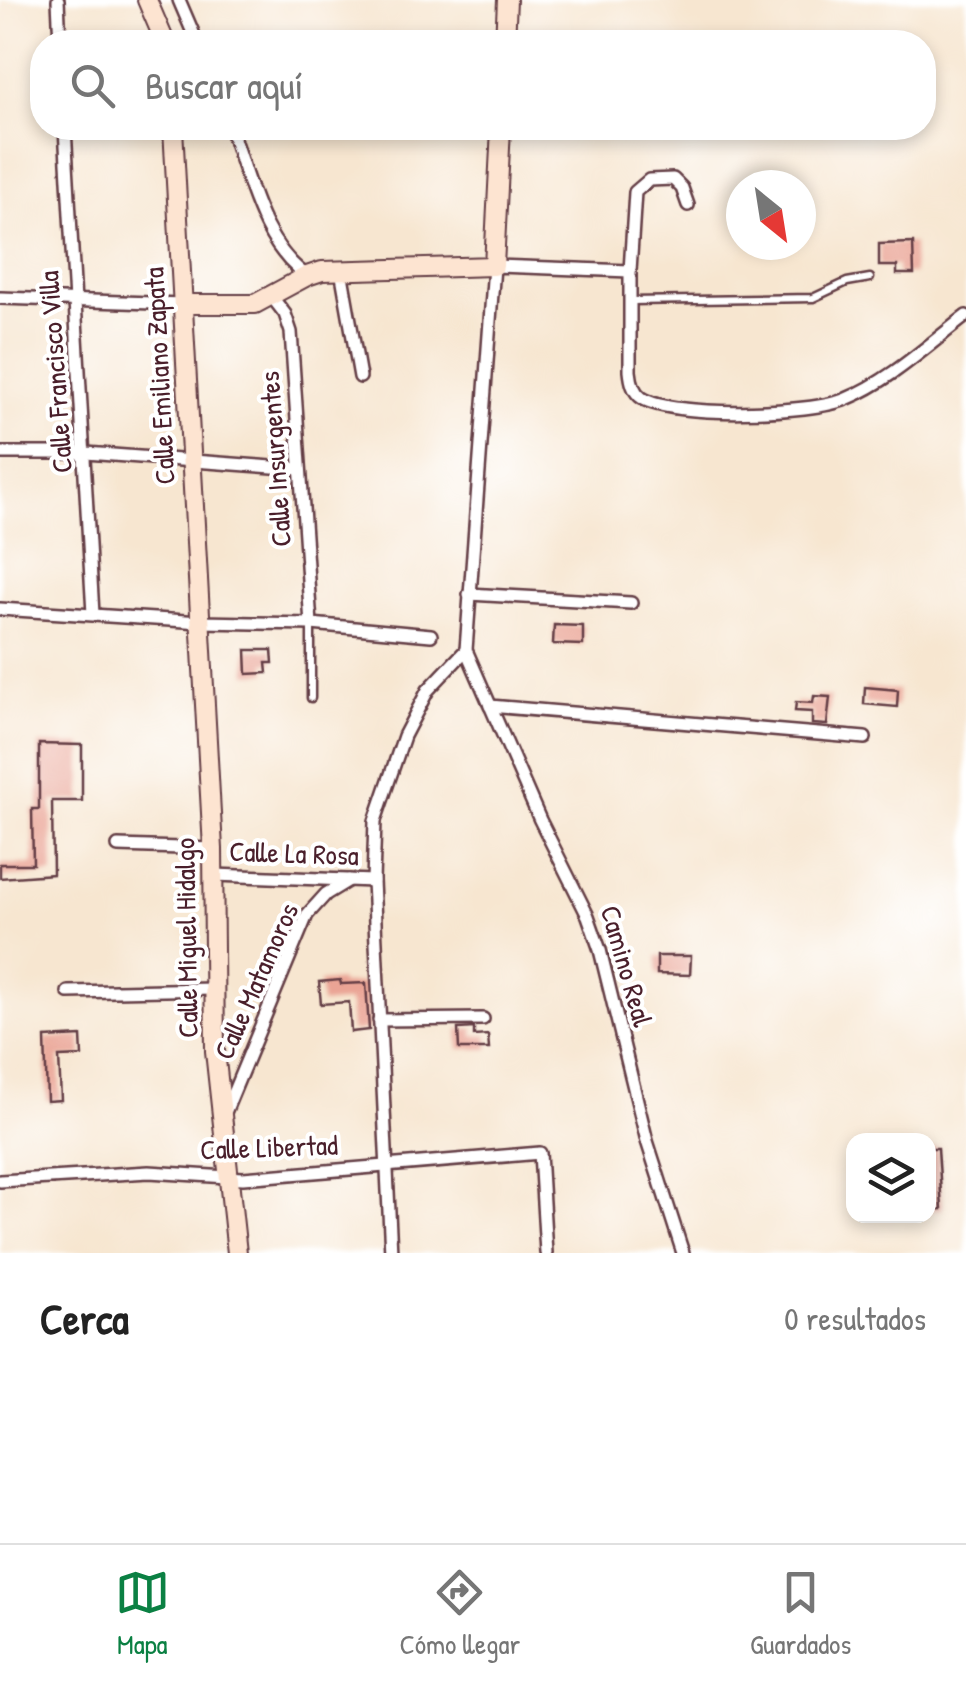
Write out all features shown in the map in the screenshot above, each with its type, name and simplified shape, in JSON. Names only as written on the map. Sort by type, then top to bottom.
[{"type":"street","points":[[58,0],[59,30]]},
{"type":"street","points":[[147,0],[160,30]]},
{"type":"street","points":[[179,0],[192,30]]},
{"type":"street","points":[[506,30],[507,0]]},
{"type":"street","name":"Calle Francisco Villa","points":[[66,140],[93,614]]},
{"type":"street","name":"Calle Emiliano Zapata","points":[[174,140],[201,622]]},
{"type":"street","points":[[234,140],[273,243],[306,276]]},
{"type":"street","name":"Camino Real","points":[[500,140],[466,650],[540,820],[588,916],[647,1141],[683,1253]]},
{"type":"street","points":[[688,205],[682,188],[673,180],[649,180],[634,192],[630,371],[639,397],[698,410],[758,413],[824,406],[847,399],[888,376],[966,316]]},
{"type":"street","points":[[0,298],[240,306],[272,297],[306,276],[340,270],[494,266],[630,271]]},
{"type":"street","points":[[340,270],[360,377]]},
{"type":"street","name":"Calle Insurgentes","points":[[272,297],[285,314],[291,332],[311,624]]},
{"type":"street","points":[[0,453],[86,453],[299,469]]},
{"type":"street","points":[[469,594],[631,603]]},
{"type":"street","points":[[0,609],[201,622],[311,624],[431,635]]},
{"type":"street","name":"Calle Miguel Hidalgo","points":[[201,622],[214,875],[215,1052],[237,1253]]},
{"type":"street","points":[[391,1253],[373,881],[374,821],[404,736],[428,690],[466,650]]},
{"type":"street","points":[[490,706],[865,738]]},
{"type":"street","points":[[118,846],[213,849]]},
{"type":"street","name":"Calle La Rosa","points":[[214,875],[373,881]]},
{"type":"street","name":"Calle Matamoros","points":[[224,1115],[308,916],[326,894],[349,880]]},
{"type":"street","points":[[68,992],[213,989]]},
{"type":"street","points":[[379,1020],[483,1020]]},
{"type":"street","name":"Calle Libertad","points":[[0,1181],[149,1172],[230,1177],[540,1153],[546,1253]]},
{"type":"lane","points":[[630,301],[813,298],[839,284],[870,278]]},
{"type":"lane","points":[[311,624],[311,698]]},
{"type":"building","points":[[913,243],[914,274],[897,274],[897,266],[879,266],[879,244]]},
{"type":"building","points":[[554,625],[583,626],[583,645],[553,644]]},
{"type":"building","points":[[246,650],[272,650],[273,663],[266,663],[267,673],[247,674]]},
{"type":"building","points":[[865,687],[898,690],[897,707],[864,704]]},
{"type":"building","points":[[814,696],[830,697],[827,725],[812,724],[812,712],[795,711],[796,702],[813,703]]},
{"type":"building","points":[[39,744],[82,745],[82,801],[52,801],[53,874],[0,878],[0,864],[33,864],[32,809],[39,809]]},
{"type":"building","points":[[657,956],[691,956],[690,975],[657,974]]},
{"type":"building","points":[[340,980],[341,984],[366,983],[369,1030],[351,1032],[349,1002],[321,1004],[319,982]]},
{"type":"building","points":[[474,1028],[474,1036],[488,1035],[489,1049],[459,1049],[458,1029]]},
{"type":"building","points":[[81,1036],[82,1056],[59,1057],[61,1100],[47,1101],[45,1038]]},
{"type":"building","points":[[936,1148],[938,1148],[942,1209],[936,1209]]}]
